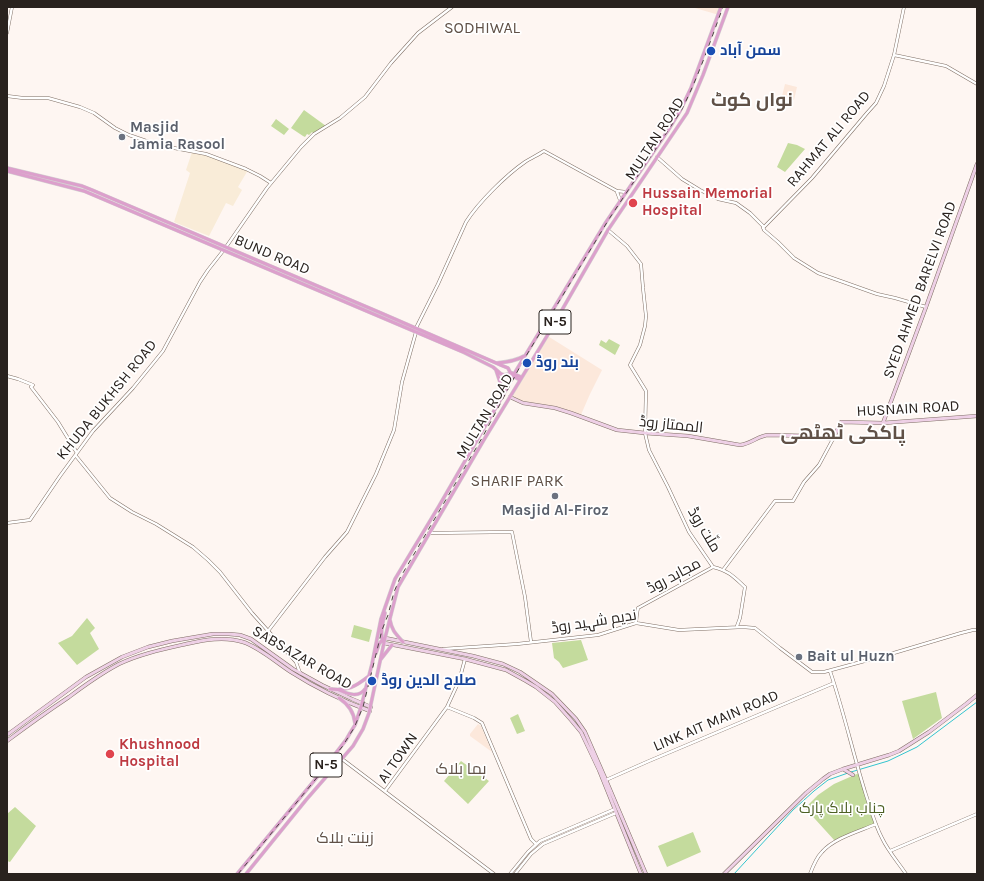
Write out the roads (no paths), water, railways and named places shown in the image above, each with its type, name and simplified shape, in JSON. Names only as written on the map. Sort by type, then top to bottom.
[{"type":"main road","name":"MULTAN ROAD","points":[[237,874],[318,776],[346,740],[355,725],[372,664],[381,619],[397,575],[427,527],[525,355],[606,222],[680,111],[691,88],[721,7]]},
{"type":"main road","name":"MULTAN ROAD","points":[[246,874],[358,739],[370,709],[389,618],[398,587],[608,230],[687,114],[728,7]]},
{"type":"main road","points":[[669,129],[674,133]]},
{"type":"main road","name":"SYED AHMED BARELVI ROAD","points":[[883,423],[977,164]]},
{"type":"main road","name":"BUND ROAD","points":[[7,168],[82,186],[416,328],[427,335],[495,368],[504,375],[514,375]]},
{"type":"main road","name":"BUND ROAD","points":[[7,171],[84,192],[416,332],[427,335],[508,368],[510,372],[520,378]]},
{"type":"main road","points":[[495,363],[511,361],[525,355]]},
{"type":"main road","points":[[495,368],[500,382],[502,397]]},
{"type":"main road","name":"الممتاز روڈ","points":[[510,397],[523,403],[571,413],[617,430],[688,436],[740,445],[749,443],[764,435],[811,436],[833,439]]},
{"type":"main road","name":"HUSNAIN ROAD","points":[[833,439],[841,422],[883,423],[977,416]]},
{"type":"main road","points":[[386,604],[382,632],[384,640],[392,645],[465,659],[506,670],[536,687],[554,702],[581,732],[599,770],[641,874]]},
{"type":"main road","points":[[389,618],[391,628],[403,642]]},
{"type":"main road","name":"SABSAZAR ROAD","points":[[7,735],[86,677],[122,657],[148,647],[185,638],[213,634],[240,635],[251,639],[293,671],[300,673],[370,709]]},
{"type":"main road","name":"SABSAZAR ROAD","points":[[7,741],[90,682],[120,664],[143,655],[201,641],[224,639],[244,642],[339,698],[361,705]]},
{"type":"main road","points":[[372,664],[379,644],[384,640],[403,642],[473,656],[503,664],[520,672],[552,694],[576,718],[585,732],[646,874]]},
{"type":"main road","points":[[380,660],[392,645]]},
{"type":"main road","points":[[338,690],[352,688],[369,676]]},
{"type":"main road","points":[[330,688],[353,694],[363,692],[366,688]]},
{"type":"main road","points":[[724,874],[806,793],[830,774],[899,751],[939,725],[977,695]]},
{"type":"main road","points":[[339,698],[352,710],[355,725]]},
{"type":"main road","points":[[50,704],[53,708]]},
{"type":"main road","points":[[843,769],[853,775]]},
{"type":"street","points":[[7,33],[12,7]]},
{"type":"street","points":[[226,247],[271,183],[301,147],[314,134],[340,118],[366,97],[391,63],[418,32],[452,7]]},
{"type":"street","name":"RAHMAT ALI ROAD","points":[[763,228],[812,178],[876,103],[884,86],[894,55],[904,7]]},
{"type":"street","points":[[894,55],[946,66],[977,84]]},
{"type":"street","points":[[7,96],[23,98],[48,98],[80,107],[94,113],[115,128],[129,134],[158,145],[206,154],[246,169],[271,183]]},
{"type":"street","points":[[416,328],[471,214],[510,173],[525,162],[544,151],[617,191],[626,192]]},
{"type":"street","points":[[657,157],[682,179],[700,190],[718,199],[736,203],[750,213],[764,230],[794,258],[818,273],[877,294],[926,307]]},
{"type":"street","points":[[617,191],[620,200]]},
{"type":"street","name":"ملّت روڈ","points":[[608,230],[626,246],[641,264],[642,288],[646,316],[645,326],[640,345],[630,365],[646,391],[645,433],[649,450],[689,532],[713,567],[731,574],[745,587],[738,626]]},
{"type":"street","name":"KHUDA BUKHSH ROAD","points":[[7,523],[30,520],[93,431],[133,388],[163,351],[200,282],[223,251]]},
{"type":"street","points":[[268,631],[325,557],[347,532],[376,474],[394,430],[402,382],[416,332]]},
{"type":"street","points":[[7,376],[33,385],[31,388],[58,422],[76,454],[110,498],[194,547],[220,572],[252,614],[296,662],[300,673]]},
{"type":"street","points":[[723,570],[775,501],[793,501],[804,482],[819,465],[833,439]]},
{"type":"street","points":[[429,532],[512,532],[525,597],[531,642]]},
{"type":"street","name":"مجاہد روڈ","points":[[636,623],[638,608],[713,567]]},
{"type":"street","name":"ندیم شہید روڈ","points":[[441,650],[517,644],[598,635],[636,623],[679,630],[738,626],[756,628],[812,672],[824,672],[961,633],[977,630]]},
{"type":"street","name":"AI TOWN","points":[[465,659],[459,681],[448,707],[385,791],[494,874]]},
{"type":"street","points":[[830,671],[857,766],[876,824],[890,852],[906,874]]},
{"type":"street","name":"LINK AIT MAIN ROAD","points":[[606,780],[834,683]]},
{"type":"street","points":[[448,707],[482,723],[531,839],[536,844]]},
{"type":"street","points":[[342,759],[385,791]]},
{"type":"street","points":[[510,874],[528,852],[543,839],[614,809]]},
{"type":"street","points":[[515,874],[540,845],[616,813]]},
{"type":"street","points":[[890,852],[977,814]]},
{"type":"street","points":[[810,874],[818,857],[829,845],[835,841],[876,824]]},
{"type":"waterway","points":[[851,772],[888,761],[917,747],[977,702]]},
{"type":"waterway","points":[[734,874],[793,810],[814,791],[828,780],[848,773]]},
{"type":"railway","points":[[238,874],[342,747],[354,728],[363,707],[382,630],[400,578],[482,438],[523,361],[609,219],[681,111],[698,73],[723,7]]},
{"type":"place","name":"سمن آباد","points":[[711,51]]},
{"type":"place","name":"Masjid Jamia Rasool","points":[[122,137]]},
{"type":"place","name":"Hussain Memorial Hospital","points":[[633,203]]},
{"type":"place","name":"بند روڈ","points":[[527,363]]},
{"type":"place","name":"Masjid Al-Firoz","points":[[555,496]]},
{"type":"place","name":"Bait ul Huzn","points":[[799,657]]},
{"type":"place","name":"صلاح الدین روڈ","points":[[372,681]]},
{"type":"place","name":"Khushnood Hospital","points":[[110,754]]},
{"type":"district","name":"SODHIWAL","points":[[482,28]]},
{"type":"district","name":"نواں کوٹ","points":[[752,101]]},
{"type":"district","name":"پاککی ٹھٹھی","points":[[843,434]]},
{"type":"district","name":"SHARIF PARK","points":[[517,481]]},
{"type":"district","name":"ہما بلاک","points":[[461,769]]},
{"type":"district","name":"زینت بلاک","points":[[345,838]]},
{"type":"park label","name":"چناب بلاک پارک","points":[[842,809]]}]
